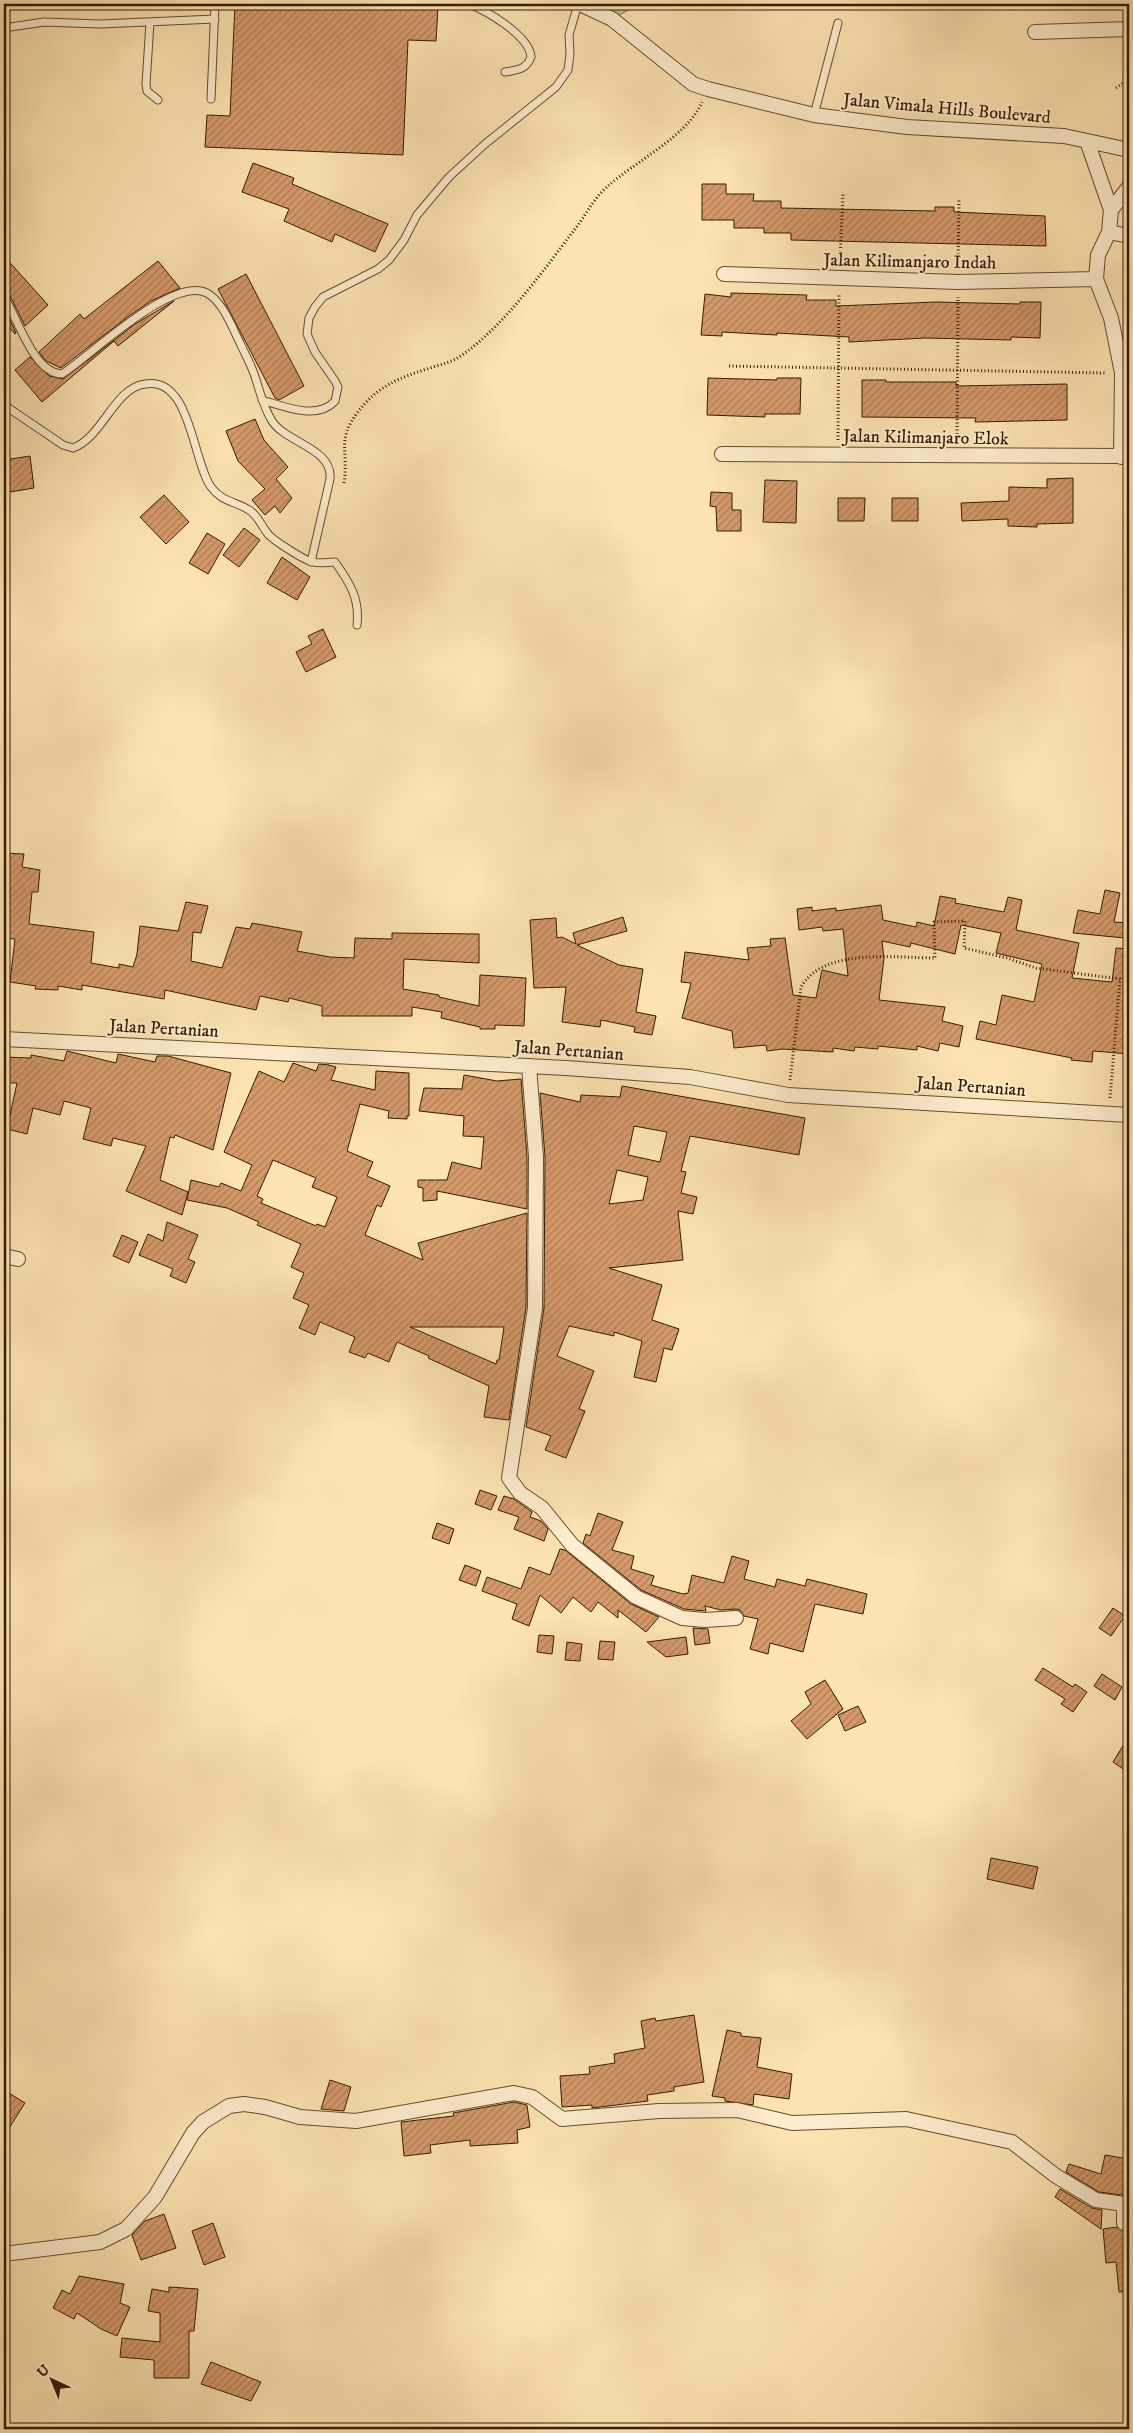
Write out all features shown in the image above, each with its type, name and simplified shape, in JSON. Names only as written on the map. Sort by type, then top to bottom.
[{"type":"street","name":"Jalan Vimala Hills Boulevard","points":[[579,4],[612,19],[693,84],[708,89],[814,115],[907,127],[1064,136],[1129,150]]},
{"type":"street","points":[[1034,32],[1129,29]]},
{"type":"street","points":[[1087,142],[1111,210],[1109,232],[1098,255],[1096,279],[1111,318],[1122,373],[1125,457]]},
{"type":"street","points":[[1111,210],[1129,187]]},
{"type":"street","points":[[1109,232],[1129,236]]},
{"type":"street","name":"Jalan Kilimanjaro Indah","points":[[724,274],[958,282],[1096,279]]},
{"type":"street","name":"Jalan Kilimanjaro Elok","points":[[722,454],[1125,457]]},
{"type":"street","name":"Jalan Pertanian","points":[[4,1038],[529,1066],[690,1077],[788,1095],[1129,1115]]},
{"type":"street","points":[[529,1066],[536,1157],[535,1299],[530,1348],[509,1478],[520,1493],[542,1508],[572,1545],[636,1597],[682,1618],[705,1620],[736,1618]]},
{"type":"street","points":[[4,1256],[18,1259]]},
{"type":"street","points":[[4,2254],[100,2242],[126,2229],[155,2197],[193,2134],[203,2122],[229,2106],[258,2106],[300,2117],[356,2121],[514,2093],[532,2097],[562,2119],[659,2110],[737,2110],[792,2123],[906,2119],[1012,2142],[1056,2176],[1096,2200],[1124,2204],[1124,2223],[1129,2224]]},
{"type":"lane","points":[[211,99],[215,4]]},
{"type":"lane","points":[[469,4],[496,17],[529,47],[531,57],[526,66],[520,70],[505,72]]},
{"type":"lane","points":[[262,400],[304,411],[320,410],[335,401],[338,387],[315,352],[307,334],[309,318],[315,307],[323,297],[378,269],[389,260],[404,240],[417,215],[449,177],[485,144],[556,87],[568,70],[570,54],[569,35],[579,4]]},
{"type":"lane","points":[[4,28],[44,22],[100,24],[215,19]]},
{"type":"lane","points":[[150,23],[146,84],[147,91],[158,100]]},
{"type":"lane","points":[[814,115],[838,23]]},
{"type":"lane","points":[[4,297],[33,352],[46,369],[54,374],[62,374],[105,338],[131,320],[182,292],[196,289],[213,297],[223,310],[253,371],[262,400],[277,428],[324,459],[330,475],[312,562]]},
{"type":"lane","points":[[4,405],[62,444],[73,448],[84,444],[129,391],[146,383],[154,383],[169,388],[179,402],[210,486],[220,498],[251,510],[270,536],[312,562],[336,562],[353,588],[357,601],[357,625]]},
{"type":"path","points":[[1116,88],[1129,79]]},
{"type":"path","points":[[325,503],[334,498],[344,484],[346,468],[344,433],[350,421],[368,400],[382,386],[395,380],[456,360],[492,330],[542,271],[604,188],[677,133],[700,107],[708,89]]},
{"type":"path","points":[[838,454],[843,193]]},
{"type":"path","points":[[957,457],[959,199]]},
{"type":"path","points":[[729,366],[1122,373]]},
{"type":"path","points":[[788,1095],[800,987],[806,978],[819,968],[838,960],[935,958],[934,922],[965,921],[964,948],[1007,958],[1036,968],[1120,979],[1108,1114]]},
{"type":"green space","points":[[595,4],[640,4],[619,15]]},
{"type":"building","points":[[235,4],[352,4],[438,7],[436,41],[408,40],[403,155],[205,147],[207,115],[230,116]]},
{"type":"building","points":[[253,163],[294,178],[292,184],[388,224],[375,252],[335,234],[332,242],[284,221],[289,209],[242,192]]},
{"type":"building","points":[[702,184],[726,184],[726,194],[754,194],[753,201],[781,201],[781,208],[935,211],[935,207],[954,207],[954,212],[1045,216],[1046,246],[791,240],[791,233],[764,233],[764,228],[734,228],[734,220],[702,220]]},
{"type":"building","points":[[4,256],[48,305],[25,326],[9,294],[4,292]]},
{"type":"building","points":[[158,261],[180,288],[151,301],[61,368],[46,361],[39,352],[80,314],[84,319]]},
{"type":"building","points":[[246,274],[304,386],[279,400],[275,398],[218,289]]},
{"type":"building","points":[[731,293],[807,295],[806,300],[836,300],[836,306],[936,302],[1020,304],[1020,302],[1041,302],[1040,338],[1011,337],[1011,340],[925,338],[849,342],[849,337],[777,333],[777,335],[722,332],[722,336],[701,335],[705,294],[731,297]]},
{"type":"building","points":[[174,301],[118,346],[114,341],[42,402],[15,370],[30,357],[49,376],[63,379],[135,324]]},
{"type":"building","points":[[4,307],[16,333],[15,334],[4,321]]},
{"type":"building","points":[[708,378],[777,380],[777,378],[801,378],[800,414],[765,414],[765,417],[707,415]]},
{"type":"building","points":[[862,380],[956,382],[956,386],[1067,384],[1067,420],[975,422],[976,418],[862,417]]},
{"type":"building","points":[[255,419],[264,440],[288,467],[276,479],[292,498],[280,513],[275,506],[265,515],[252,500],[265,489],[238,461],[226,431]]},
{"type":"building","points":[[30,456],[34,488],[4,493],[4,460]]},
{"type":"building","points":[[1073,478],[1073,523],[1037,524],[1037,527],[1008,526],[1008,519],[962,521],[961,503],[1009,501],[1009,487],[1047,488],[1047,479]]},
{"type":"building","points":[[765,480],[797,481],[796,523],[763,522]]},
{"type":"building","points":[[711,492],[732,493],[732,510],[741,510],[741,531],[717,531],[716,507],[710,506]]},
{"type":"building","points":[[164,495],[189,522],[166,544],[140,517]]},
{"type":"building","points":[[838,498],[865,498],[864,521],[838,521]]},
{"type":"building","points":[[892,498],[918,498],[918,521],[892,521]]},
{"type":"building","points":[[244,528],[260,540],[239,567],[223,555]]},
{"type":"building","points":[[207,533],[225,544],[208,574],[189,563]]},
{"type":"building","points":[[282,557],[310,577],[297,600],[267,583]]},
{"type":"building","points":[[323,629],[336,657],[306,672],[296,652],[312,644],[308,636]]},
{"type":"building","points":[[4,853],[24,854],[22,867],[40,870],[38,892],[32,892],[29,924],[94,932],[91,963],[119,968],[119,964],[133,967],[137,954],[140,926],[178,931],[186,902],[208,906],[201,933],[193,932],[191,961],[222,968],[236,927],[250,929],[252,923],[302,932],[297,951],[330,957],[354,958],[355,938],[392,939],[392,933],[479,934],[479,963],[404,959],[403,989],[439,995],[439,997],[479,1006],[480,975],[526,978],[524,1026],[495,1025],[495,1029],[480,1029],[480,1027],[441,1018],[442,1012],[412,1007],[412,1016],[322,1016],[322,1006],[289,998],[288,1002],[260,996],[256,1010],[165,990],[164,999],[82,985],[82,990],[58,986],[58,990],[35,989],[36,986],[10,982],[15,939],[4,938],[6,913],[4,913]]},
{"type":"building","points":[[1105,890],[1120,893],[1114,922],[1127,923],[1125,938],[1073,933],[1078,910],[1100,914]]},
{"type":"building","points":[[940,896],[956,899],[955,903],[1004,912],[1008,897],[1022,900],[1016,930],[1079,943],[1072,978],[1112,982],[1116,948],[1129,949],[1129,1054],[1093,1051],[1092,1062],[1071,1060],[1072,1058],[976,1039],[980,1021],[996,1025],[1002,995],[1034,1002],[1042,964],[996,953],[1001,933],[961,925],[955,954],[911,943],[910,947],[882,941],[884,958],[879,1000],[945,1007],[942,1021],[963,1026],[959,1047],[940,1043],[938,1051],[917,1046],[917,1050],[878,1046],[878,1049],[855,1047],[854,1051],[833,1048],[833,1052],[782,1049],[767,1051],[766,1045],[734,1048],[732,1031],[682,1018],[691,983],[681,982],[685,952],[749,960],[747,948],[771,946],[770,939],[785,938],[793,995],[816,998],[822,970],[848,976],[843,929],[823,931],[822,927],[799,930],[797,909],[812,907],[812,911],[836,908],[836,911],[881,905],[883,920],[916,927],[917,922],[934,926]]},
{"type":"building","points":[[623,917],[627,931],[577,945],[619,965],[643,969],[636,1012],[656,1016],[652,1035],[634,1032],[635,1027],[601,1020],[600,1027],[562,1022],[566,987],[534,988],[530,920],[556,918],[557,938],[562,937],[576,944],[573,933]]},
{"type":"building","points":[[67,1051],[116,1063],[118,1054],[155,1062],[157,1056],[168,1056],[231,1073],[213,1150],[175,1135],[174,1138],[170,1137],[160,1180],[188,1192],[182,1215],[126,1191],[146,1146],[113,1138],[111,1146],[83,1139],[91,1108],[64,1101],[60,1115],[33,1108],[27,1134],[7,1129],[17,1083],[4,1083],[4,1057],[31,1058],[31,1055],[64,1061]]},
{"type":"building","points":[[293,1063],[316,1071],[319,1064],[336,1067],[331,1080],[375,1090],[376,1071],[409,1073],[409,1116],[407,1116],[407,1119],[388,1118],[389,1111],[360,1104],[347,1151],[373,1162],[367,1176],[390,1186],[381,1207],[377,1205],[365,1235],[423,1260],[418,1243],[527,1213],[526,1307],[509,1420],[484,1417],[489,1386],[428,1358],[429,1356],[397,1342],[389,1362],[368,1353],[365,1358],[349,1352],[355,1337],[320,1322],[315,1335],[299,1328],[309,1305],[293,1298],[304,1273],[291,1267],[301,1244],[257,1225],[259,1222],[227,1208],[187,1200],[191,1180],[219,1187],[221,1183],[241,1191],[252,1165],[224,1152],[259,1071],[284,1082]],"holes":[[[273,1160],[316,1178],[312,1187],[337,1197],[325,1227],[317,1224],[316,1226],[261,1203],[263,1199],[257,1196]],[[410,1327],[504,1327],[499,1360],[497,1360],[496,1364]]]},
{"type":"building","points":[[464,1075],[497,1081],[521,1079],[527,1157],[527,1209],[437,1191],[437,1200],[423,1201],[423,1188],[418,1187],[418,1180],[447,1180],[452,1162],[481,1169],[484,1137],[463,1136],[464,1116],[419,1111],[424,1088],[462,1089]]},
{"type":"building","points":[[622,1086],[805,1118],[799,1155],[690,1136],[681,1171],[686,1172],[681,1193],[697,1197],[693,1214],[678,1211],[683,1260],[609,1268],[662,1285],[652,1320],[679,1329],[672,1350],[664,1348],[656,1382],[634,1377],[642,1341],[614,1332],[614,1336],[569,1326],[557,1356],[594,1371],[579,1409],[585,1411],[566,1458],[545,1450],[551,1436],[526,1427],[544,1308],[545,1157],[540,1093],[580,1102],[581,1095],[620,1097]],"holes":[[[634,1126],[667,1132],[660,1162],[628,1155]],[[617,1170],[648,1177],[643,1200],[609,1204]]]},
{"type":"building","points":[[167,1222],[198,1235],[188,1259],[195,1262],[186,1283],[170,1276],[173,1269],[139,1255],[148,1234],[163,1241]]},
{"type":"building","points":[[122,1235],[138,1242],[129,1263],[113,1256]]},
{"type":"building","points":[[480,1490],[497,1496],[491,1510],[475,1504]]},
{"type":"building","points":[[504,1496],[514,1499],[532,1512],[530,1517],[541,1521],[548,1529],[544,1541],[514,1529],[519,1517],[498,1510]]},
{"type":"building","points":[[598,1513],[623,1522],[612,1550],[634,1556],[631,1569],[654,1576],[651,1585],[683,1594],[688,1593],[692,1575],[724,1583],[732,1556],[749,1561],[744,1579],[775,1587],[777,1579],[805,1586],[807,1579],[867,1594],[863,1614],[815,1604],[803,1652],[770,1643],[768,1654],[750,1649],[758,1619],[744,1616],[740,1610],[736,1609],[721,1610],[705,1606],[706,1611],[684,1609],[641,1590],[583,1543],[586,1534],[590,1536]]},
{"type":"building","points":[[437,1523],[454,1529],[449,1544],[432,1538]]},
{"type":"building","points":[[560,1549],[565,1550],[631,1604],[659,1617],[646,1632],[618,1610],[618,1618],[598,1602],[591,1612],[573,1597],[561,1613],[540,1595],[529,1626],[512,1619],[517,1604],[482,1591],[487,1577],[521,1589],[529,1567],[550,1575]]},
{"type":"building","points":[[465,1565],[481,1571],[476,1586],[459,1580]]},
{"type":"building","points":[[1113,1608],[1125,1616],[1111,1636],[1099,1628]]},
{"type":"building","points":[[693,1628],[708,1629],[710,1643],[695,1645]]},
{"type":"building","points":[[539,1635],[554,1636],[552,1654],[537,1652]]},
{"type":"building","points":[[686,1637],[688,1654],[666,1657],[647,1642]]},
{"type":"building","points":[[600,1641],[615,1642],[613,1660],[598,1659]]},
{"type":"building","points":[[567,1642],[582,1644],[580,1661],[565,1660]]},
{"type":"building","points":[[1043,1668],[1073,1687],[1075,1684],[1087,1692],[1073,1712],[1061,1704],[1065,1699],[1035,1680]]},
{"type":"building","points":[[1102,1674],[1122,1687],[1115,1700],[1094,1686]]},
{"type":"building","points":[[825,1680],[843,1709],[807,1739],[791,1721],[811,1704],[805,1692]]},
{"type":"building","points":[[858,1706],[866,1722],[845,1731],[838,1715]]},
{"type":"building","points":[[1129,1736],[1129,1773],[1113,1762]]},
{"type":"building","points":[[991,1858],[1038,1867],[1033,1889],[987,1879]]},
{"type":"building","points":[[694,2015],[704,2082],[674,2087],[674,2091],[647,2095],[648,2101],[592,2108],[592,2105],[562,2107],[560,2076],[590,2074],[589,2067],[615,2063],[614,2054],[645,2048],[641,2021],[655,2018],[656,2021]]},
{"type":"building","points":[[727,2030],[741,2033],[741,2036],[761,2038],[757,2067],[792,2074],[789,2099],[754,2094],[753,2105],[725,2101],[725,2098],[712,2096]]},
{"type":"building","points":[[330,2080],[351,2087],[344,2111],[321,2109]]},
{"type":"building","points":[[4,2090],[25,2103],[4,2136]]},
{"type":"building","points":[[514,2102],[527,2105],[530,2127],[517,2130],[518,2143],[470,2146],[470,2140],[430,2145],[431,2153],[404,2156],[401,2122],[454,2116],[453,2113]]},
{"type":"building","points":[[1105,2155],[1129,2159],[1129,2196],[1099,2192],[1066,2172],[1069,2164],[1101,2174]]},
{"type":"building","points":[[1060,2189],[1092,2208],[1102,2210],[1101,2229],[1055,2197]]},
{"type":"building","points":[[164,2214],[176,2248],[141,2260],[132,2235],[145,2221]]},
{"type":"building","points":[[213,2223],[225,2257],[204,2265],[192,2231]]},
{"type":"building","points":[[1117,2227],[1129,2234],[1129,2291],[1119,2292],[1116,2262],[1106,2263],[1103,2229]]},
{"type":"building","points":[[79,2276],[124,2284],[120,2303],[130,2307],[117,2336],[101,2329],[77,2313],[74,2319],[53,2308],[62,2290],[70,2294]]},
{"type":"building","points":[[169,2287],[198,2289],[194,2331],[189,2331],[189,2378],[154,2378],[154,2360],[120,2357],[122,2338],[160,2342],[160,2313],[148,2311],[152,2289],[169,2292]]},
{"type":"building","points":[[211,2362],[261,2382],[251,2401],[201,2384]]}]
